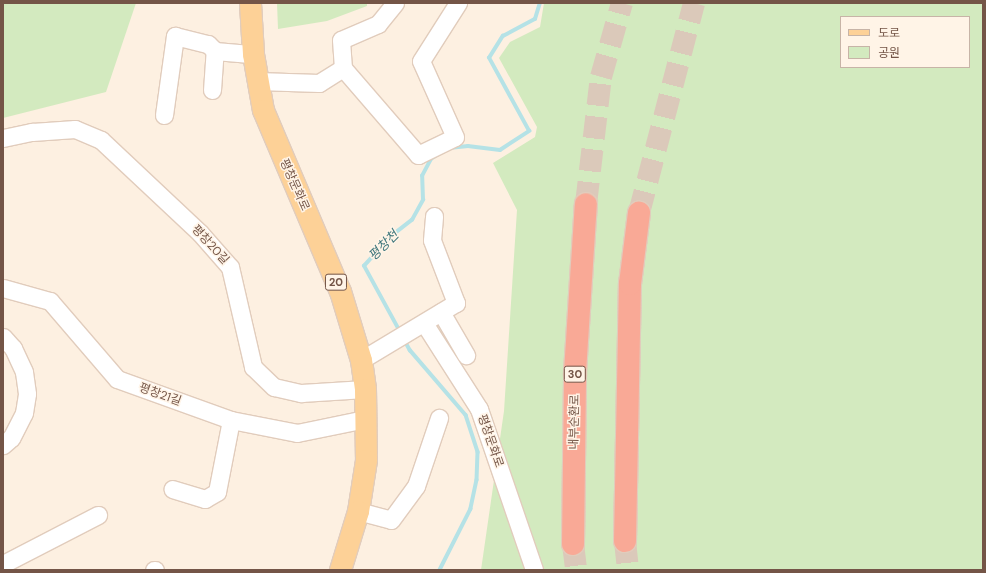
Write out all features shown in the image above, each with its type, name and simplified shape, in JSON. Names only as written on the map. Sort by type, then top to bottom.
[{"type":"highway","name":"내부순환로","points":[[573,544],[575,372],[586,204]]},
{"type":"highway","points":[[625,541],[630,284],[639,213]]},
{"type":"main road","name":"평창문화로","points":[[250,3],[253,54],[263,110],[278,149],[348,312],[361,360],[365,389],[366,460],[358,511],[340,570]]},
{"type":"street","points":[[395,3],[378,24],[341,40],[343,68],[418,155],[455,137],[421,61],[458,3]]},
{"type":"street","points":[[164,115],[175,36],[208,44],[215,51],[253,54]]},
{"type":"street","points":[[212,90],[215,51]]},
{"type":"street","points":[[257,81],[319,83],[343,68]]},
{"type":"street","name":"평창20길","points":[[3,138],[32,132],[75,129],[101,140],[200,233],[230,267],[253,367],[274,387],[301,393],[365,389]]},
{"type":"street","points":[[361,360],[456,303],[432,240],[434,216]]},
{"type":"street","name":"평창21길","points":[[3,288],[50,301],[116,379],[231,420],[297,433],[365,420]]},
{"type":"street","points":[[441,312],[466,355]]},
{"type":"street","name":"평창문화로","points":[[424,323],[479,409],[534,570]]},
{"type":"street","points":[[3,336],[13,348],[24,372],[27,394],[24,413],[12,438],[3,446]]},
{"type":"street","points":[[358,511],[391,520],[416,486],[439,418]]},
{"type":"street","points":[[172,489],[205,499],[217,492],[231,420]]},
{"type":"street","points":[[3,564],[98,515]]},
{"type":"green space","points":[[3,3],[136,3],[106,92],[3,118]]},
{"type":"green space","points":[[277,3],[367,3],[367,6],[327,21],[278,29]]},
{"type":"green space","points":[[544,3],[983,3],[983,570],[481,570],[504,411],[517,210],[493,163],[535,137],[537,127],[499,58],[510,42],[540,27]]},
{"type":"waterway","name":"평창천","points":[[449,148],[468,146],[500,150],[529,131],[489,58],[503,36],[535,19],[540,3]]},
{"type":"waterway","name":"평창천","points":[[400,332],[364,266],[390,237],[412,220],[423,200],[422,176],[431,159],[440,153]]},
{"type":"waterway","name":"평창천","points":[[404,339],[410,350],[466,415],[478,452],[477,480],[471,509],[440,570]]},
{"type":"tunnel","points":[[586,204],[601,77],[622,3]]},
{"type":"tunnel","points":[[639,213],[694,3]]},
{"type":"tunnel","points":[[625,541],[628,570]]},
{"type":"tunnel","points":[[573,544],[576,570]]}]
